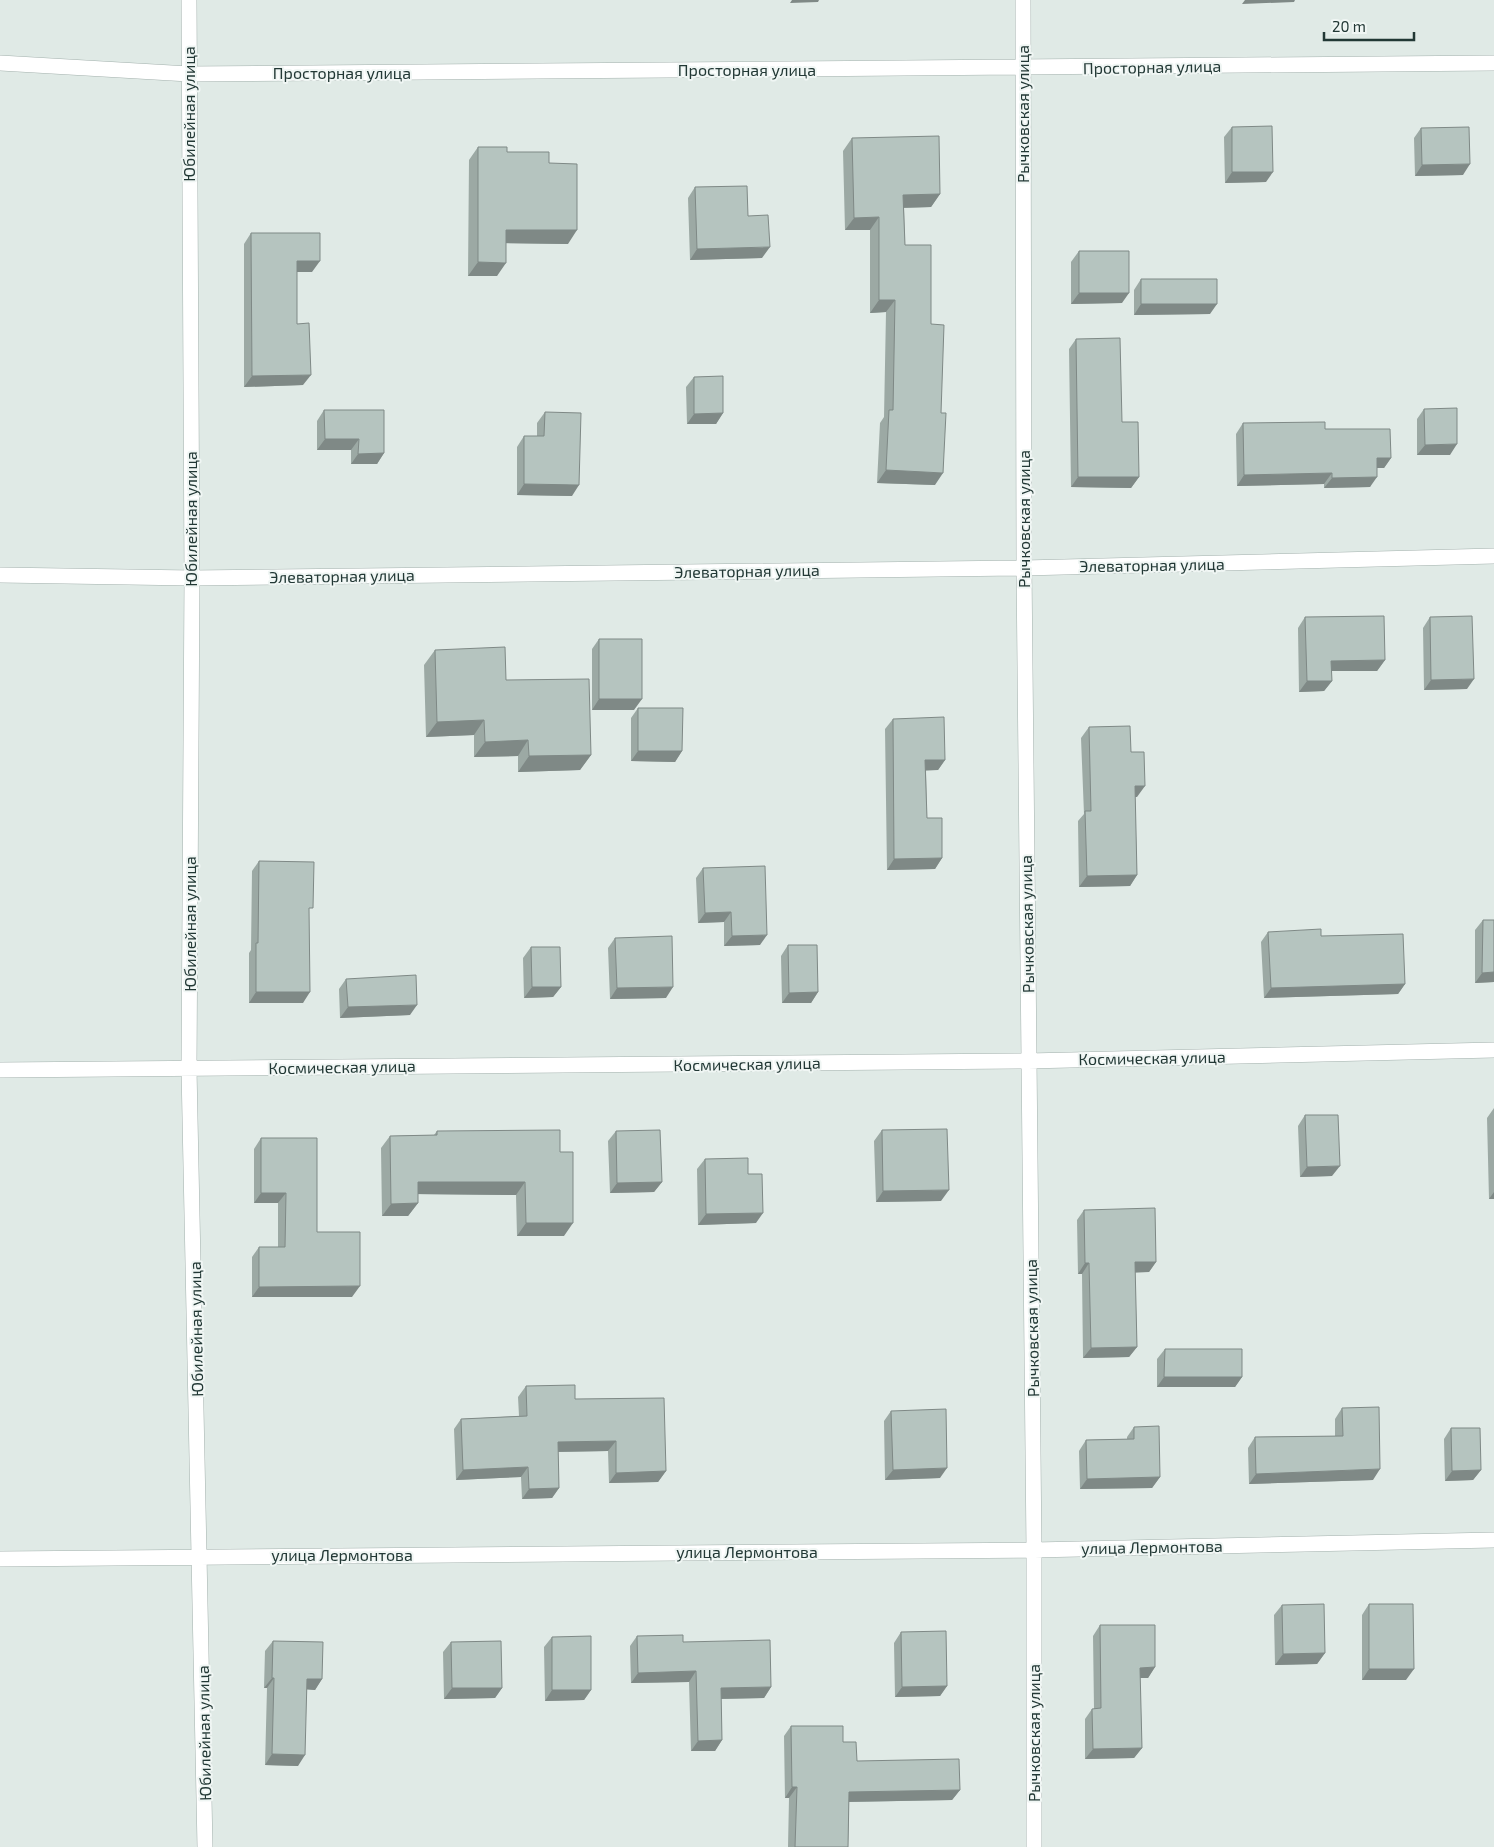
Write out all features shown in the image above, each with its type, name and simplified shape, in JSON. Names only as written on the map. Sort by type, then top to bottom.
[{"type":"street","name":"Юбилейная улица","points":[[189,0],[192,578],[189,1068],[201,1556],[205,1847]]},
{"type":"street","name":"Рычковская улица","points":[[1023,0],[1024,568],[1034,1550],[1034,1847]]},
{"type":"street","name":"Просторная улица","points":[[0,64],[189,74],[1494,63]]},
{"type":"street","name":"Элеваторная улица","points":[[0,575],[192,578],[1024,568],[1494,556]]},
{"type":"street","name":"Космическая улица","points":[[0,1070],[1028,1061],[1494,1050]]},
{"type":"street","name":"улица Лермонтова","points":[[0,1559],[1034,1550],[1494,1540]]},
{"type":"building","points":[[1272,126],[1273,172],[1232,172],[1232,127]]},
{"type":"building","points":[[1469,127],[1470,164],[1422,165],[1421,128]]},
{"type":"building","points":[[939,136],[940,194],[903,195],[905,245],[931,245],[931,324],[944,325],[941,413],[946,413],[943,473],[886,470],[889,410],[893,410],[895,300],[879,300],[879,217],[854,218],[852,138]]},
{"type":"building","points":[[478,147],[507,147],[507,152],[549,152],[549,163],[577,164],[577,230],[506,230],[506,263],[478,262]]},
{"type":"building","points":[[747,186],[748,216],[768,215],[770,247],[697,249],[695,187]]},
{"type":"building","points":[[251,233],[320,233],[320,261],[297,261],[297,324],[309,323],[311,375],[252,376]]},
{"type":"building","points":[[1079,251],[1129,251],[1129,293],[1079,293]]},
{"type":"building","points":[[1141,279],[1217,279],[1217,304],[1141,304]]},
{"type":"building","points":[[1120,338],[1122,422],[1138,422],[1139,477],[1078,477],[1076,339]]},
{"type":"building","points":[[723,376],[723,413],[694,414],[694,377]]},
{"type":"building","points":[[1457,408],[1457,444],[1425,445],[1424,409]]},
{"type":"building","points":[[324,410],[384,410],[384,453],[358,454],[359,439],[325,439]]},
{"type":"building","points":[[545,412],[581,413],[579,485],[524,484],[524,436],[544,436]]},
{"type":"building","points":[[1325,422],[1325,429],[1390,429],[1391,458],[1377,458],[1377,477],[1332,478],[1332,473],[1244,475],[1243,423]]},
{"type":"building","points":[[1384,616],[1385,660],[1331,661],[1332,681],[1307,681],[1305,617]]},
{"type":"building","points":[[1472,616],[1474,679],[1431,680],[1430,617]]},
{"type":"building","points":[[599,639],[642,639],[642,699],[599,699]]},
{"type":"building","points":[[505,647],[506,680],[589,679],[591,755],[529,756],[528,740],[485,742],[484,720],[437,722],[435,650]]},
{"type":"building","points":[[638,708],[683,708],[682,751],[638,751]]},
{"type":"building","points":[[944,717],[945,760],[925,760],[927,818],[942,818],[942,858],[894,859],[893,719]]},
{"type":"building","points":[[1130,726],[1131,752],[1144,752],[1145,786],[1135,786],[1137,875],[1087,876],[1085,811],[1091,811],[1089,727]]},
{"type":"building","points":[[259,861],[314,862],[313,908],[309,908],[310,992],[256,992]]},
{"type":"building","points":[[765,866],[767,935],[732,936],[731,912],[705,913],[703,868]]},
{"type":"building","points":[[1483,920],[1494,920],[1494,972],[1482,973]]},
{"type":"building","points":[[1321,929],[1321,936],[1403,934],[1405,984],[1271,988],[1268,932]]},
{"type":"building","points":[[672,936],[673,987],[617,988],[615,938]]},
{"type":"building","points":[[788,945],[817,945],[818,992],[789,993]]},
{"type":"building","points":[[531,947],[560,947],[561,987],[532,987]]},
{"type":"building","points":[[416,975],[417,1005],[348,1007],[346,979]]},
{"type":"building","points":[[1305,1115],[1338,1115],[1340,1166],[1307,1167]]},
{"type":"building","points":[[947,1129],[949,1190],[883,1191],[882,1130]]},
{"type":"building","points":[[560,1130],[560,1152],[573,1152],[573,1223],[526,1223],[525,1182],[418,1182],[418,1203],[391,1204],[390,1136],[437,1135],[437,1131]]},
{"type":"building","points":[[660,1130],[662,1182],[617,1183],[616,1131]]},
{"type":"building","points":[[261,1138],[317,1138],[317,1232],[360,1232],[360,1286],[259,1287],[259,1247],[285,1247],[286,1193],[261,1193]]},
{"type":"building","points":[[748,1158],[748,1174],[762,1174],[763,1213],[706,1214],[705,1159]]},
{"type":"building","points":[[1155,1208],[1156,1262],[1135,1262],[1137,1347],[1091,1348],[1089,1263],[1085,1263],[1084,1210]]},
{"type":"building","points":[[1165,1349],[1242,1349],[1242,1377],[1164,1377]]},
{"type":"building","points":[[575,1385],[575,1399],[664,1398],[666,1471],[616,1473],[616,1441],[558,1442],[559,1488],[529,1489],[528,1467],[463,1470],[461,1419],[527,1416],[526,1386]]},
{"type":"building","points":[[1379,1407],[1380,1469],[1256,1474],[1255,1437],[1343,1436],[1342,1408]]},
{"type":"building","points":[[946,1409],[947,1468],[893,1470],[891,1411]]},
{"type":"building","points":[[1159,1426],[1160,1477],[1087,1479],[1086,1440],[1134,1439],[1134,1427]]},
{"type":"building","points":[[1451,1428],[1480,1428],[1481,1470],[1452,1471]]},
{"type":"building","points":[[1324,1604],[1325,1653],[1283,1654],[1282,1605]]},
{"type":"building","points":[[1369,1604],[1413,1604],[1414,1669],[1369,1669]]},
{"type":"building","points":[[1100,1625],[1155,1625],[1155,1667],[1140,1668],[1142,1748],[1093,1749],[1092,1709],[1101,1708]]},
{"type":"building","points":[[946,1631],[947,1686],[902,1687],[901,1632]]},
{"type":"building","points":[[683,1635],[683,1642],[770,1640],[771,1687],[721,1688],[722,1740],[698,1741],[696,1671],[638,1673],[637,1636]]},
{"type":"building","points":[[591,1636],[591,1690],[552,1690],[552,1637]]},
{"type":"building","points":[[273,1641],[323,1642],[322,1679],[307,1679],[305,1755],[272,1754]]},
{"type":"building","points":[[501,1641],[502,1688],[452,1688],[451,1642]]},
{"type":"building","points":[[791,1726],[843,1726],[843,1742],[856,1742],[857,1761],[959,1759],[960,1790],[849,1792],[848,1847],[795,1847],[797,1787],[792,1787]]}]
